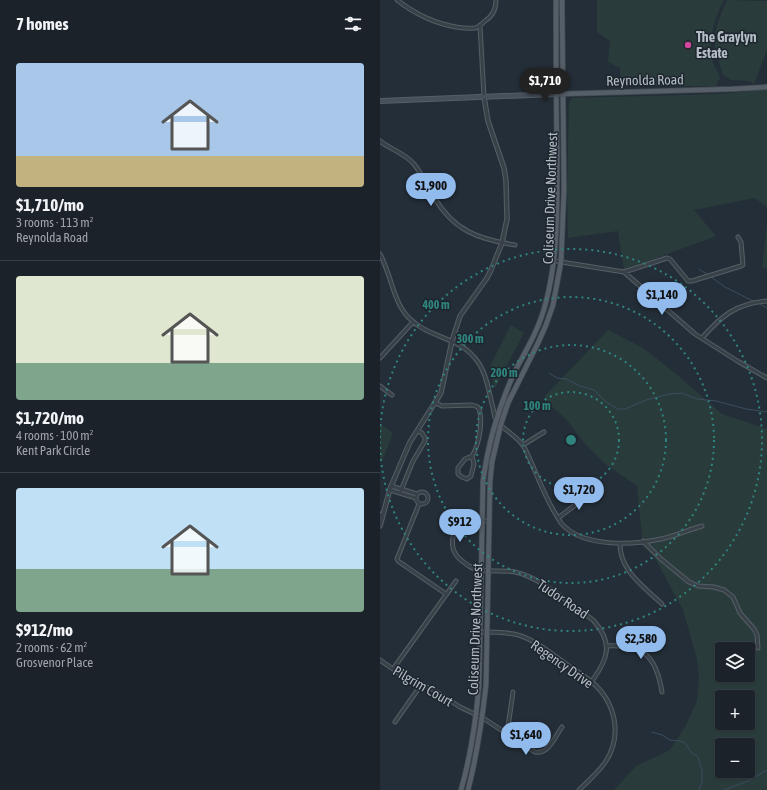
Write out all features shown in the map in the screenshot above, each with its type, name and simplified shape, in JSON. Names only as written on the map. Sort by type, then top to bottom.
[{"type":"main road","name":"Coliseum Drive Northwest","points":[[461,790],[471,750],[477,715],[482,570],[483,481],[486,460],[496,419],[516,371],[540,322],[546,303],[555,261],[557,190],[556,0]]},
{"type":"main road","name":"Coliseum Drive Northwest","points":[[468,790],[478,751],[486,685],[490,482],[492,462],[500,424],[508,403],[546,325],[552,305],[561,262],[564,190],[562,0]]},
{"type":"main road","name":"Reynolda Road","points":[[380,101],[767,87]]},
{"type":"street","points":[[396,0],[414,13],[439,24],[466,28],[480,26],[489,19],[496,5],[496,0]]},
{"type":"street","points":[[380,526],[381,516],[402,458],[441,393],[452,341],[460,316],[491,270],[502,243],[507,219],[506,181],[502,161],[488,121],[484,97],[480,26]]},
{"type":"street","points":[[380,141],[413,163],[442,211],[456,224],[477,237],[515,245]]},
{"type":"street","points":[[555,261],[624,272],[668,258],[688,280],[692,281],[743,265],[741,242],[738,237]]},
{"type":"street","points":[[380,254],[388,271],[396,297],[400,306],[408,317],[430,333],[466,348],[481,366],[485,375],[496,419],[523,445],[549,503],[561,523],[572,532],[585,538],[600,542],[620,543],[663,539],[702,526]]},
{"type":"street","points":[[624,272],[695,334],[767,378]]},
{"type":"street","points":[[702,338],[717,321],[737,308],[753,302],[767,301]]},
{"type":"street","points":[[380,358],[413,322]]},
{"type":"street","points":[[380,386],[392,395]]},
{"type":"street","points":[[436,403],[442,406],[472,405],[478,408],[480,417],[479,439],[476,449],[472,456],[465,459],[458,468],[458,474],[467,479],[472,476],[474,464],[472,456]]},
{"type":"street","points":[[401,491],[413,461],[425,441],[424,435],[418,430]]},
{"type":"street","points":[[523,445],[544,432]]},
{"type":"street","points":[[391,488],[416,496],[423,492],[428,498],[426,503],[419,504]]},
{"type":"street","points":[[558,518],[592,494]]},
{"type":"street","points":[[416,496],[419,504],[397,559],[446,594]]},
{"type":"street","points":[[482,570],[473,568],[459,558],[452,544],[454,532],[459,525],[469,521],[489,521]]},
{"type":"street","points":[[643,541],[661,559],[689,582],[698,586],[714,587],[724,590],[733,597],[740,613],[754,628],[757,636],[758,648]]},
{"type":"street","points":[[620,543],[621,555],[628,571],[662,604]]},
{"type":"street","name":"Tudor Road","points":[[482,570],[515,572],[532,578],[593,620],[604,635],[606,646]]},
{"type":"street","points":[[393,669],[456,580]]},
{"type":"street","name":"Regency Drive","points":[[480,632],[522,636],[541,646],[592,682],[603,693],[609,702],[614,715],[615,735],[612,749],[606,761],[579,790]]},
{"type":"street","points":[[592,682],[605,661],[606,646],[631,646],[644,653],[655,666],[662,692]]},
{"type":"street","name":"Pilgrim Court","points":[[380,660],[410,681],[421,685],[483,718],[532,751],[541,753],[548,748],[562,727]]},
{"type":"street","points":[[394,722],[421,685]]},
{"type":"street","points":[[507,734],[513,692]]},
{"type":"green space","name":"The Graylyn Estate","points":[[597,0],[724,0],[717,15],[711,38],[711,54],[720,80],[718,80],[716,86],[621,86],[620,68],[608,62],[610,41],[597,32]]},
{"type":"green space","points":[[727,0],[767,1],[767,50],[754,84],[749,81],[731,80],[723,75],[716,53],[715,34]]},
{"type":"green space","points":[[767,89],[767,207],[755,198],[694,210],[716,236],[624,270],[618,231],[568,238],[567,190],[569,103],[572,98],[720,94]]},
{"type":"green space","points":[[767,223],[767,269],[762,267]]},
{"type":"green space","points":[[511,325],[524,333],[495,388],[489,368]]},
{"type":"green space","points":[[608,330],[643,348],[675,373],[722,414],[767,429],[767,790],[614,790],[636,766],[670,750],[685,727],[697,701],[699,678],[697,659],[683,610],[655,558],[643,546],[637,486],[604,463],[584,443],[567,420],[548,403],[545,396]]},
{"type":"green space","points":[[380,424],[393,433],[383,459],[380,459]]},
{"type":"waterway","points":[[699,269],[708,275]]},
{"type":"waterway","points":[[711,277],[725,287],[753,301]]},
{"type":"waterway","points":[[758,303],[767,308]]},
{"type":"waterway","points":[[549,373],[557,378],[566,379],[580,386],[594,390],[606,402],[618,409],[625,409],[646,400],[669,394],[682,393],[697,399],[716,401],[746,409],[767,412]]},
{"type":"waterway","points":[[652,732],[662,735],[670,740],[685,743],[691,752],[698,757],[702,770],[702,782],[699,790]]},
{"type":"waterway","points":[[724,790],[748,781],[767,770]]},
{"type":"place","name":"The Graylyn Estate","points":[[688,45]]}]
